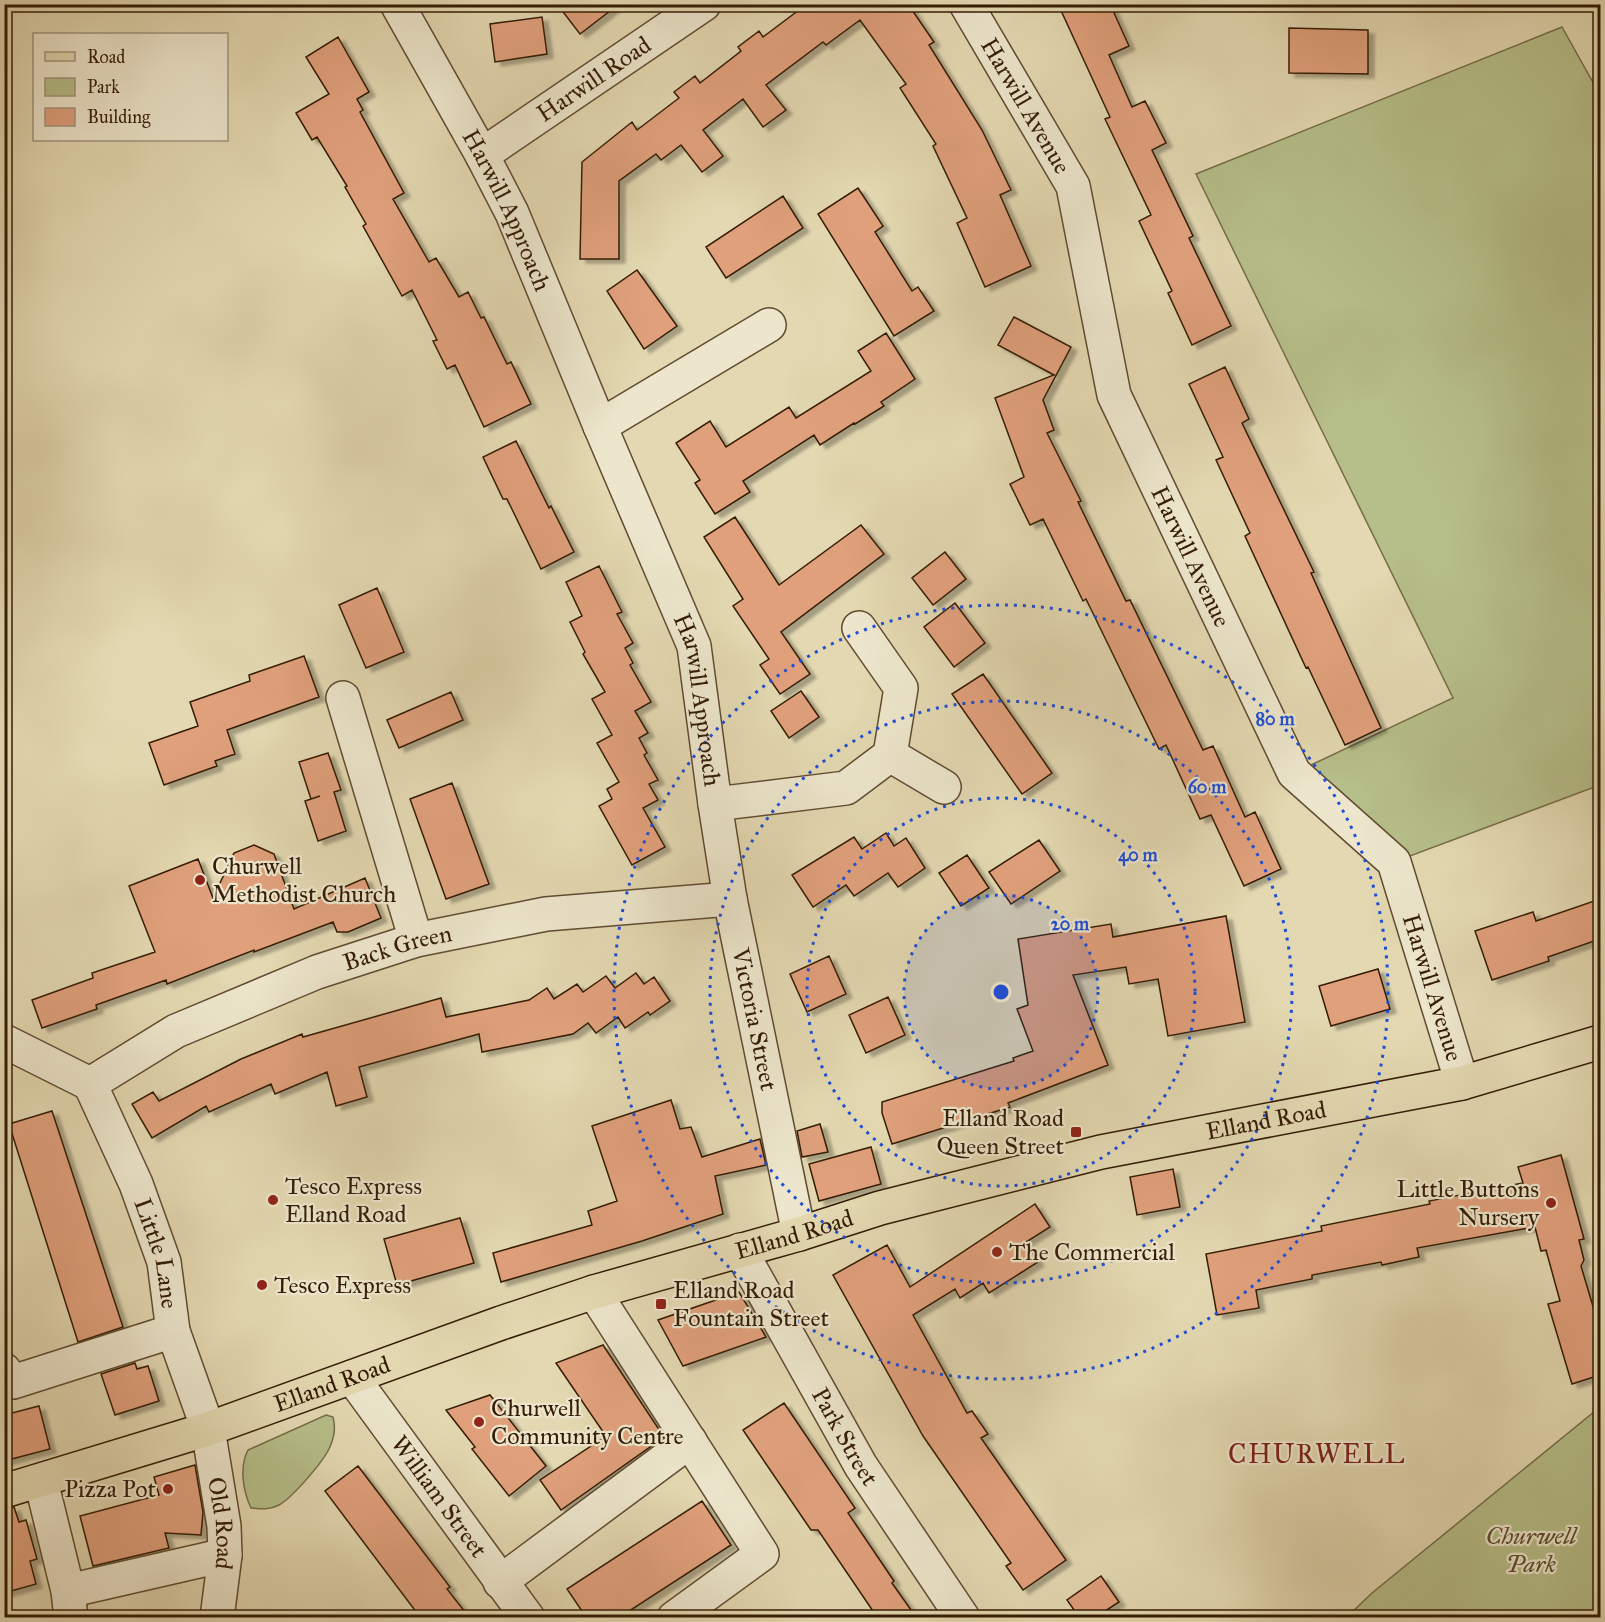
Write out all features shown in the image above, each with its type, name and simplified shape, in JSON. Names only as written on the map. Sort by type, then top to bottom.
[{"type":"main road","name":"Elland Road","points":[[4,1491],[208,1429],[501,1323],[594,1292],[798,1234],[880,1208],[1101,1152],[1462,1083],[1600,1042]]},
{"type":"street","name":"Harwill Approach","points":[[397,4],[512,213],[694,646],[715,804],[846,788],[890,755]]},
{"type":"street","name":"Harwill Road","points":[[482,155],[704,4]]},
{"type":"street","name":"Harwill Avenue","points":[[966,4],[1073,186],[1114,395],[1294,773],[1394,862],[1462,1083]]},
{"type":"street","points":[[600,426],[769,325]]},
{"type":"street","points":[[860,628],[901,688],[890,755],[944,787]]},
{"type":"street","points":[[343,698],[416,940]]},
{"type":"street","name":"Victoria Street","points":[[715,804],[730,899],[798,1234]]},
{"type":"street","name":"Back Green","points":[[90,1084],[176,1031],[317,972],[416,940],[546,914],[730,899]]},
{"type":"street","points":[[4,1041],[90,1084]]},
{"type":"street","name":"Little Lane","points":[[90,1084],[136,1184],[164,1262],[173,1331],[208,1429]]},
{"type":"street","name":"Park Street","points":[[740,1250],[861,1466],[963,1617]]},
{"type":"street","points":[[594,1292],[762,1554],[674,1617]]},
{"type":"street","points":[[4,1370],[13,1382],[173,1331]]},
{"type":"street","name":"William Street","points":[[352,1377],[528,1617]]},
{"type":"street","name":"Old Road","points":[[208,1429],[224,1526],[225,1555],[217,1617]]},
{"type":"street","points":[[500,1581],[690,1441]]},
{"type":"street","points":[[41,1481],[70,1604],[225,1555]]},
{"type":"green space","points":[[1562,27],[1600,95],[1600,785],[1394,862],[1294,773],[1453,698],[1196,174]]},
{"type":"green space","name":"Churwell Park","points":[[1600,1407],[1600,1617],[1347,1617],[1372,1593]]},
{"type":"green space","points":[[326,1415],[333,1417],[333,1437],[329,1449],[314,1471],[279,1505],[262,1509],[251,1508],[243,1479],[248,1450]]},
{"type":"building","points":[[557,4],[619,4],[580,34]]},
{"type":"building","points":[[807,4],[908,4],[934,42],[929,45],[982,130],[1011,190],[1000,195],[1031,266],[985,287],[957,223],[967,218],[933,146],[936,144],[900,88],[906,84],[860,20],[826,45],[823,42],[766,85],[786,110],[763,127],[743,99],[703,130],[723,156],[702,172],[681,145],[661,160],[656,154],[619,181],[619,259],[580,259],[582,162],[632,122],[637,130],[679,98],[674,92],[695,76],[700,83],[741,51],[738,47],[759,31],[763,37]]},
{"type":"building","points":[[1058,4],[1110,4],[1129,46],[1109,55],[1132,107],[1145,101],[1166,143],[1152,150],[1193,236],[1189,238],[1231,326],[1192,345],[1168,293],[1172,291],[1139,221],[1151,215],[1105,119],[1110,117]]},
{"type":"building","points":[[542,17],[547,54],[495,62],[490,24]]},
{"type":"building","points":[[1289,28],[1368,30],[1368,74],[1289,73]]},
{"type":"building","points":[[338,37],[369,92],[357,99],[363,110],[360,112],[404,193],[393,199],[429,262],[436,258],[459,297],[468,292],[481,318],[484,317],[507,364],[511,362],[531,404],[484,427],[455,365],[447,369],[433,341],[437,340],[412,290],[402,296],[363,226],[366,224],[345,187],[347,186],[317,137],[312,140],[296,113],[329,94],[306,57]]},
{"type":"building","points":[[858,188],[883,226],[875,232],[912,291],[918,287],[934,311],[894,336],[818,214]]},
{"type":"building","points":[[783,196],[803,228],[726,278],[706,247]]},
{"type":"building","points":[[637,270],[677,326],[644,349],[607,291]]},
{"type":"building","points":[[1014,317],[1071,347],[1043,400],[1054,430],[1047,433],[1081,501],[1078,502],[1126,601],[1130,600],[1203,750],[1213,746],[1245,817],[1255,812],[1281,869],[1244,886],[1211,815],[1200,819],[1166,745],[1159,749],[1086,599],[1083,601],[1043,519],[1030,525],[1010,484],[1024,477],[995,398],[1054,375],[998,345]]},
{"type":"building","points":[[886,333],[915,379],[881,402],[884,406],[820,445],[814,435],[743,481],[750,492],[715,514],[695,483],[700,480],[676,443],[710,421],[726,447],[789,407],[796,418],[871,371],[858,351]]},
{"type":"building","points":[[1225,367],[1249,419],[1242,423],[1314,572],[1311,573],[1381,728],[1345,745],[1308,667],[1306,668],[1245,536],[1250,533],[1216,460],[1223,457],[1189,384]]},
{"type":"building","points":[[516,441],[574,552],[541,569],[507,499],[503,499],[483,457]]},
{"type":"building","points":[[735,517],[779,585],[861,525],[884,554],[781,632],[810,674],[780,694],[760,665],[769,659],[733,606],[743,599],[704,537]]},
{"type":"building","points":[[945,552],[966,579],[933,605],[912,578]]},
{"type":"building","points":[[599,566],[622,612],[617,614],[633,643],[625,648],[633,663],[630,665],[651,702],[635,711],[648,733],[639,738],[647,753],[644,755],[658,780],[649,784],[658,800],[643,808],[665,847],[632,865],[599,806],[612,799],[607,789],[619,782],[597,743],[612,735],[592,699],[605,692],[583,654],[585,652],[570,622],[582,616],[566,582]]},
{"type":"building","points":[[377,588],[404,652],[366,668],[339,605]]},
{"type":"building","points":[[955,603],[985,643],[954,667],[924,627]]},
{"type":"building","points":[[304,656],[319,697],[227,730],[235,754],[215,761],[217,766],[164,785],[149,743],[198,726],[190,702],[250,681],[249,675]]},
{"type":"building","points":[[983,674],[1052,773],[1022,794],[952,694]]},
{"type":"building","points":[[801,691],[819,717],[789,738],[771,711]]},
{"type":"building","points":[[451,692],[463,720],[399,748],[387,720]]},
{"type":"building","points":[[328,753],[341,790],[334,792],[346,831],[318,841],[305,801],[311,799],[299,762]]},
{"type":"building","points":[[452,783],[489,884],[446,899],[410,799]]},
{"type":"building","points":[[886,833],[894,846],[906,838],[925,868],[898,887],[888,873],[854,896],[846,885],[813,907],[792,875],[854,837],[862,849]]},
{"type":"building","points":[[1039,840],[1060,871],[1011,904],[989,872]]},
{"type":"building","points":[[254,845],[274,854],[294,909],[365,878],[381,918],[348,932],[337,932],[333,922],[167,984],[166,980],[96,1005],[97,1009],[42,1028],[32,1000],[93,978],[92,973],[155,952],[129,886],[198,859],[213,898],[234,853]]},
{"type":"building","points":[[967,855],[989,888],[961,906],[939,873]]},
{"type":"building","points":[[1600,899],[1600,939],[1548,957],[1549,961],[1492,980],[1475,931],[1533,912],[1536,921]]},
{"type":"building","points":[[1226,916],[1245,1022],[1168,1036],[1158,979],[1129,984],[1126,967],[1073,975],[1108,1065],[1008,1103],[1010,1107],[892,1144],[882,1113],[882,1102],[1014,1061],[1013,1058],[1033,1051],[1017,1009],[1028,1005],[1018,939],[1111,924],[1113,937]]},
{"type":"building","points":[[829,956],[846,994],[807,1012],[790,974]]},
{"type":"building","points":[[1378,969],[1390,1009],[1331,1026],[1319,986]]},
{"type":"building","points":[[636,973],[644,984],[654,977],[670,1001],[650,1015],[648,1012],[625,1028],[618,1017],[596,1033],[588,1023],[573,1034],[482,1052],[479,1034],[359,1067],[367,1097],[336,1106],[327,1072],[275,1094],[271,1084],[209,1112],[206,1106],[152,1138],[132,1104],[153,1092],[159,1101],[241,1059],[302,1034],[303,1037],[441,998],[446,1017],[529,1000],[547,988],[554,999],[577,984],[583,992],[606,976],[615,988]]},
{"type":"building","points":[[888,997],[905,1035],[866,1053],[849,1015]]},
{"type":"building","points":[[671,1100],[680,1129],[691,1127],[702,1157],[760,1139],[766,1165],[715,1176],[723,1214],[642,1241],[501,1282],[493,1253],[592,1225],[588,1211],[617,1201],[592,1126]]},
{"type":"building","points":[[52,1111],[123,1327],[78,1342],[9,1124]]},
{"type":"building","points":[[820,1124],[828,1152],[802,1157],[797,1131]]},
{"type":"building","points":[[871,1147],[881,1184],[819,1201],[809,1164]]},
{"type":"building","points":[[1561,1155],[1584,1239],[1579,1240],[1584,1260],[1581,1266],[1600,1330],[1600,1375],[1572,1384],[1548,1304],[1560,1301],[1546,1250],[1541,1251],[1535,1227],[1417,1248],[1419,1257],[1312,1275],[1312,1279],[1256,1290],[1259,1308],[1217,1315],[1206,1254],[1322,1231],[1321,1226],[1430,1204],[1429,1201],[1523,1183],[1518,1167]]},
{"type":"building","points":[[1173,1169],[1180,1207],[1137,1215],[1130,1177]]},
{"type":"building","points":[[1035,1204],[1050,1227],[1026,1242],[1038,1262],[989,1293],[983,1283],[960,1298],[955,1289],[913,1315],[967,1413],[972,1411],[988,1434],[981,1438],[1066,1560],[1023,1590],[1006,1566],[1011,1563],[923,1436],[833,1275],[887,1245],[910,1287]]},
{"type":"building","points":[[460,1218],[474,1263],[397,1285],[384,1239]]},
{"type":"building","points":[[739,1292],[766,1337],[683,1366],[658,1320]]},
{"type":"building","points":[[603,1345],[664,1437],[561,1510],[540,1480],[606,1436],[556,1363]]},
{"type":"building","points":[[135,1363],[137,1369],[148,1366],[159,1401],[115,1415],[101,1374]]},
{"type":"building","points":[[490,1395],[546,1466],[509,1496],[472,1449],[475,1447],[446,1410]]},
{"type":"building","points":[[784,1403],[855,1508],[848,1513],[916,1617],[877,1617],[818,1530],[811,1530],[743,1430]]},
{"type":"building","points":[[39,1406],[50,1449],[4,1461],[4,1415]]},
{"type":"building","points":[[195,1465],[203,1512],[201,1535],[165,1533],[169,1548],[93,1566],[80,1516],[159,1495],[154,1477]]},
{"type":"building","points":[[358,1466],[450,1587],[447,1589],[469,1617],[420,1617],[325,1491]]},
{"type":"building","points":[[702,1501],[731,1545],[620,1617],[586,1617],[567,1589]]},
{"type":"building","points":[[14,1507],[19,1522],[26,1520],[37,1559],[30,1561],[36,1584],[4,1593],[4,1509]]},
{"type":"building","points":[[1101,1576],[1119,1602],[1096,1617],[1079,1617],[1067,1600]]},
{"type":"place","name":"Churwell Methodist Church","points":[[200,880]]},
{"type":"place","name":"Elland Road Queen Street","points":[[1076,1132]]},
{"type":"place","name":"Tesco Express Elland Road","points":[[273,1200]]},
{"type":"place","name":"Little Buttons Nursery","points":[[1551,1203]]},
{"type":"place","name":"The Commercial","points":[[997,1252]]},
{"type":"place","name":"Tesco Express","points":[[262,1285]]},
{"type":"place","name":"Elland Road Fountain Street","points":[[661,1304]]},
{"type":"place","name":"Churwell Community Centre","points":[[479,1422]]},
{"type":"place","name":"Pizza Pot","points":[[168,1489]]},
{"type":"district","name":"CHURWELL","points":[[1317,1454]]}]
